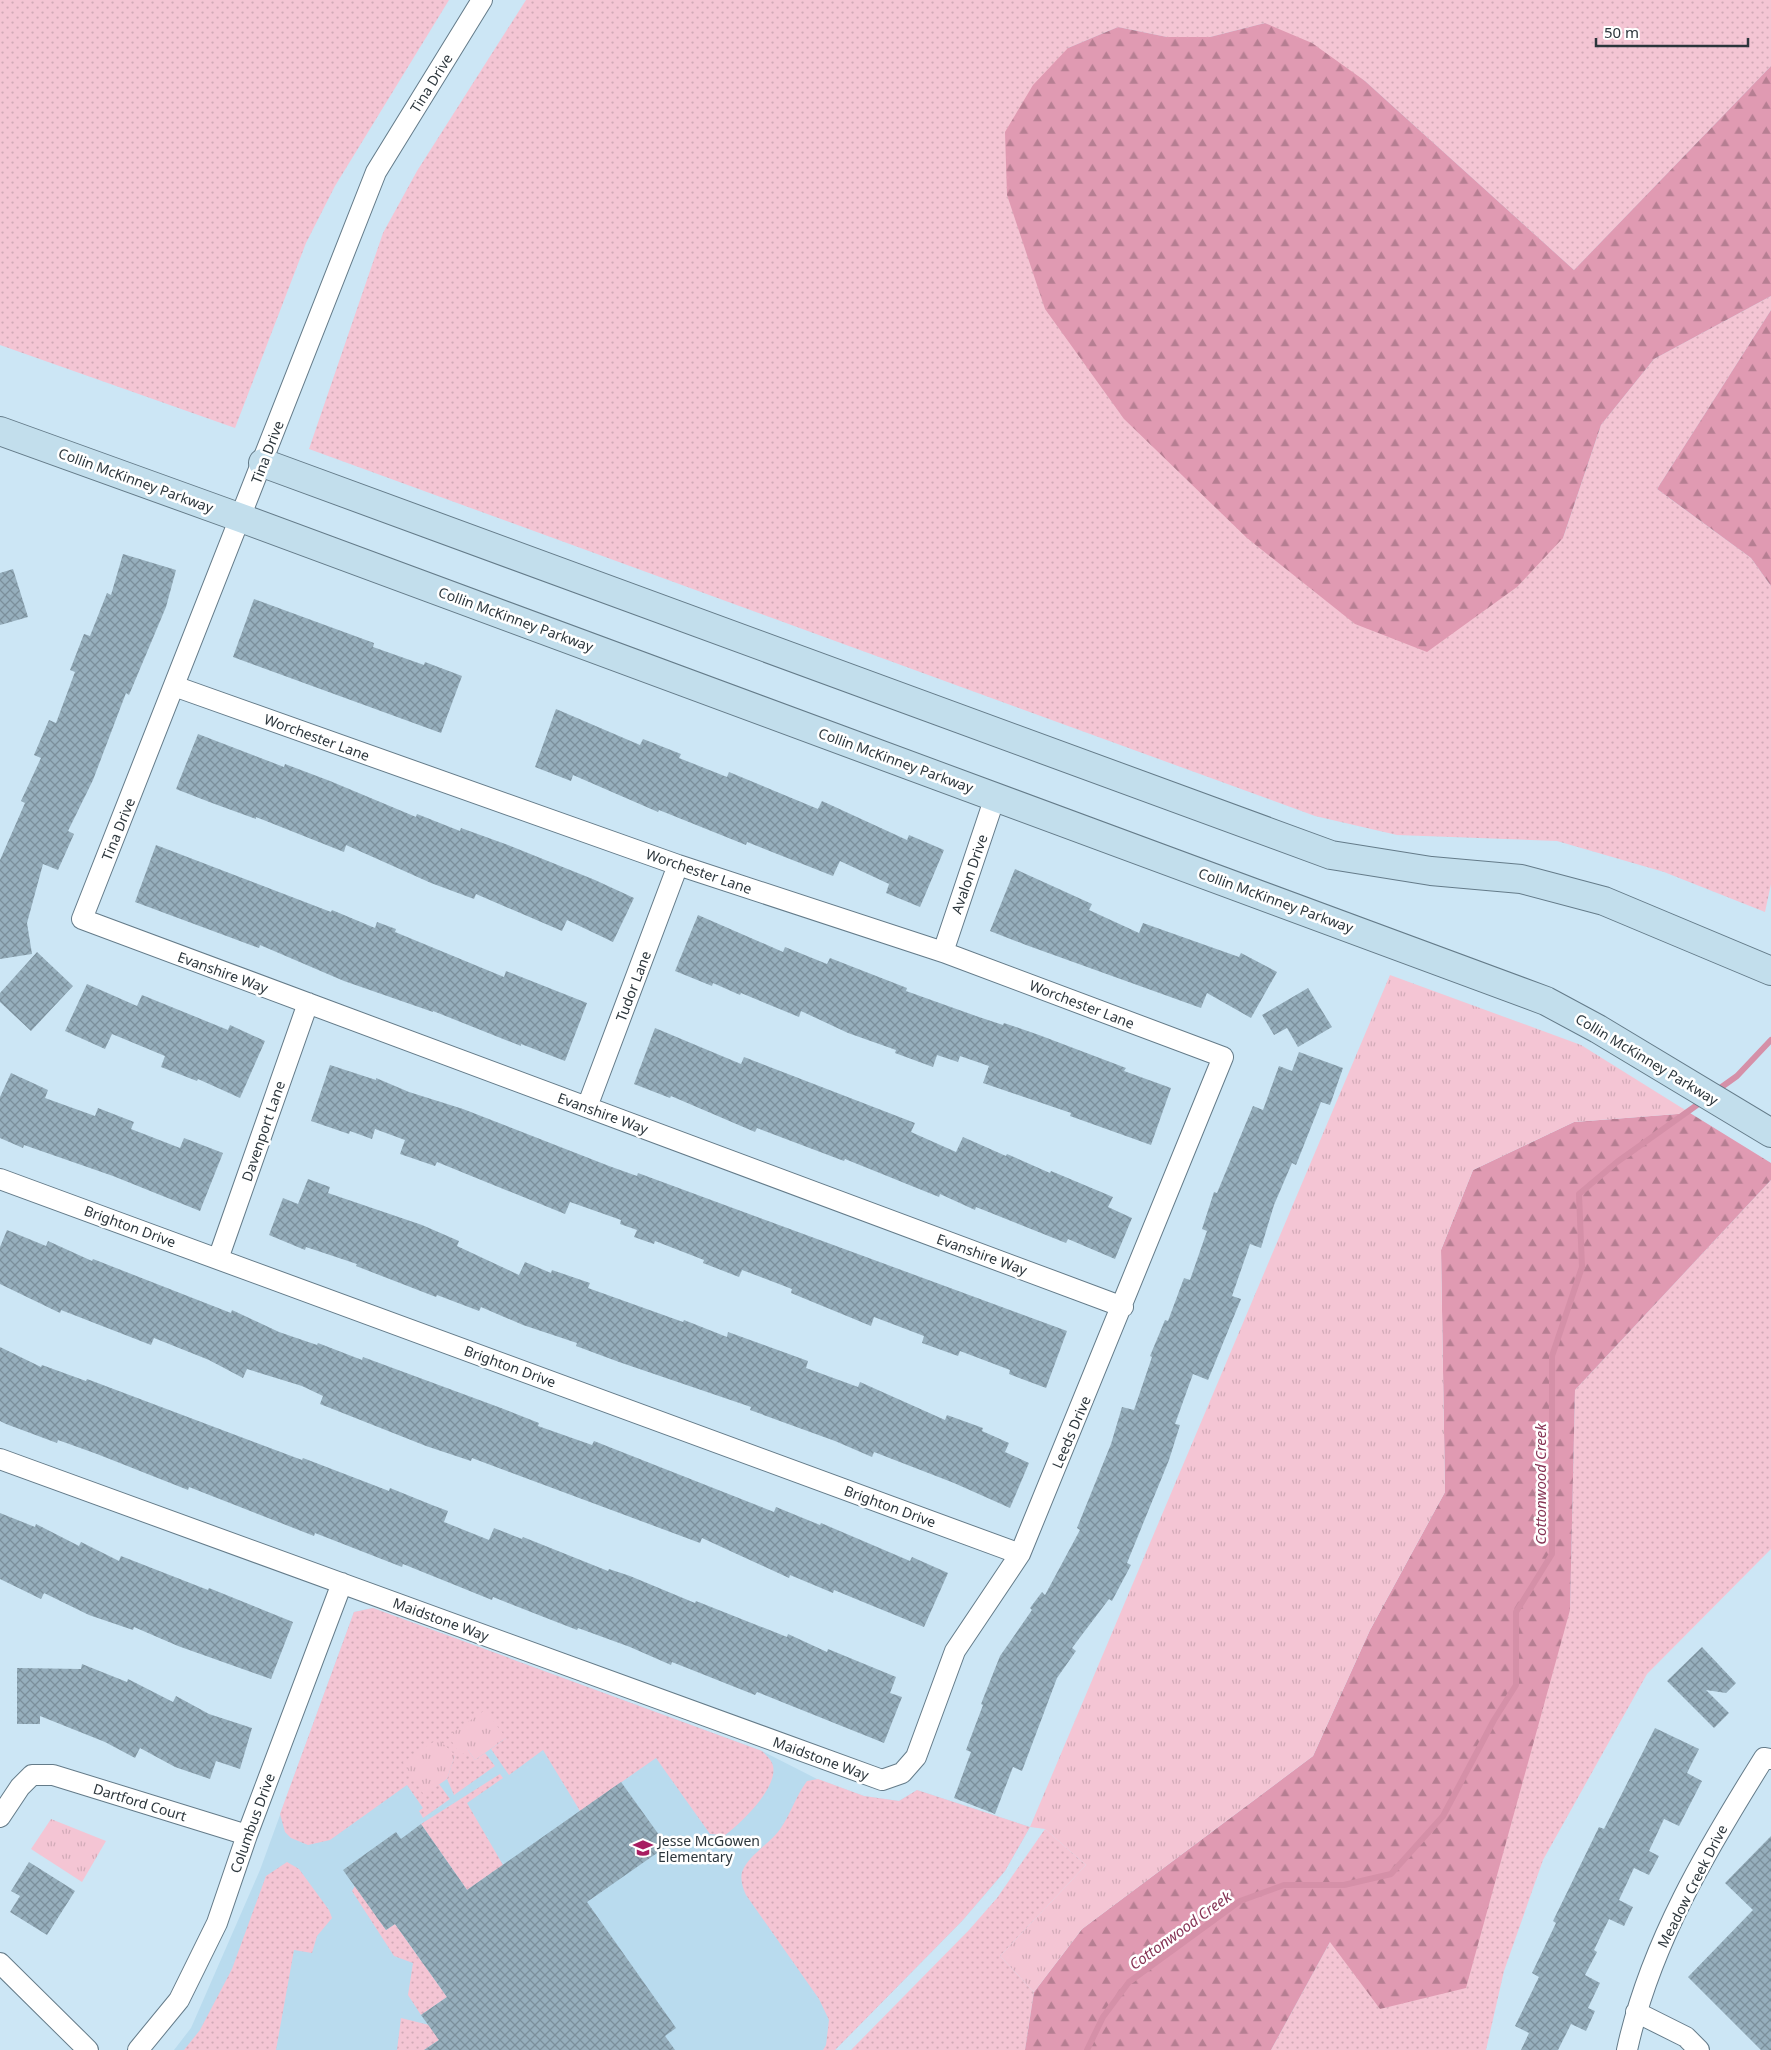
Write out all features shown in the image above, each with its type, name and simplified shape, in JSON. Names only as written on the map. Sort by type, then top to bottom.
[{"type":"street","name":"Tina Drive","points":[[82,919],[242,518],[376,172],[482,0]]},
{"type":"street","name":"Collin McKinney Parkway","points":[[0,431],[242,518],[1546,1001],[1598,1029],[1771,1133]]},
{"type":"street","points":[[263,463],[1331,855],[1431,871],[1521,879],[1604,901],[1771,972]]},
{"type":"street","name":"Worchester Lane","points":[[174,686],[678,865],[943,952],[1223,1057]]},
{"type":"street","name":"Avalon Drive","points":[[943,952],[995,797]]},
{"type":"street","name":"Tudor Lane","points":[[587,1107],[678,865]]},
{"type":"street","name":"Evanshire Way","points":[[82,919],[1123,1307]]},
{"type":"street","name":"Davenport Lane","points":[[218,1259],[308,1003]]},
{"type":"street","name":"Leeds Drive","points":[[882,1780],[902,1773],[916,1757],[955,1651],[1020,1554],[1123,1307],[1223,1057]]},
{"type":"street","name":"Brighton Drive","points":[[0,1179],[1020,1554]]},
{"type":"street","name":"Maidstone Way","points":[[0,1459],[882,1780]]},
{"type":"street","name":"Columbus Drive","points":[[138,2050],[179,2000],[217,1922],[247,1835],[342,1583]]},
{"type":"street","name":"Meadow Creek Drive","points":[[1627,2050],[1636,2012],[1666,1932],[1730,1812],[1767,1758]]},
{"type":"street","name":"Dartford Court","points":[[0,1816],[20,1787],[32,1775],[53,1775],[247,1835]]},
{"type":"street","points":[[0,1963],[88,2050]]},
{"type":"street","points":[[1636,2012],[1686,2038],[1699,2050]]},
{"type":"shaded area","name":"Jesse McGowen Elementary","points":[[373,1608],[762,1751],[817,1779],[864,1796],[899,1801],[917,1790],[1030,1827],[1005,1871],[962,1921],[835,2050],[174,2050],[191,2028],[260,1870],[354,1612]]},
{"type":"green space","points":[[0,0],[449,0],[335,186],[306,243],[235,428],[0,345]]},
{"type":"green space","points":[[526,0],[1771,0],[1771,66],[1574,270],[1365,81],[1265,23],[1210,37],[1167,37],[1118,27],[1068,48],[1563,538],[1601,425],[1654,359],[1771,296],[1771,310],[1657,489],[1751,558],[1771,586],[1771,884],[1765,912],[1664,872],[1557,841],[1397,835],[1315,816],[309,449],[383,233],[417,171]]},
{"type":"green space","points":[[1265,23],[1312,43],[1365,81],[1574,270],[1771,66],[1771,296],[1654,359],[1601,425],[1563,538],[1517,587],[1427,652],[1355,624],[1247,538],[1124,419],[1045,309],[1007,195],[1005,132],[1033,85],[1068,48],[1118,27],[1167,37],[1210,37]]},
{"type":"green space","points":[[1771,310],[1771,586],[1751,558],[1657,489]]},
{"type":"green space","points":[[1390,975],[1581,1045],[1690,1113],[1574,1122],[1473,1170],[1441,1250],[1445,1492],[1370,1630],[1313,1756],[1082,1929],[1034,1992],[1000,1956],[1086,1865],[1045,1829],[1030,1827]]},
{"type":"green space","points":[[1690,1113],[1771,1163],[1771,1180],[1575,1390],[1570,1610],[1466,1988],[1380,2009],[1330,1942],[1271,2050],[1025,2050],[1034,1992],[1082,1929],[1313,1756],[1370,1630],[1445,1492],[1441,1250],[1473,1170],[1574,1122]]},
{"type":"green space","points":[[1771,1180],[1771,1549],[1647,1674],[1543,1860],[1504,1971],[1486,2050],[1271,2050],[1330,1942],[1570,1610],[1575,1390]]},
{"type":"green space","points":[[373,1608],[762,1751],[773,1766],[770,1784],[749,1814],[725,1835],[710,1834],[656,1758],[580,1811],[543,1750],[509,1775],[491,1749],[506,1738],[468,1750],[475,1760],[485,1753],[495,1766],[454,1795],[447,1779],[455,1755],[424,1794],[439,1784],[450,1799],[423,1818],[419,1811],[423,1808],[407,1785],[330,1840],[308,1845],[291,1838],[285,1832],[280,1814],[354,1612]]},
{"type":"green space","points":[[485,1710],[506,1738],[475,1760],[468,1750],[461,1755],[448,1736]]},
{"type":"green space","points":[[438,1739],[455,1755],[447,1779],[424,1795],[403,1762]]},
{"type":"green space","points":[[500,1774],[503,1778],[467,1803],[503,1865],[467,1890],[421,1824]]},
{"type":"green space","points":[[818,1779],[864,1796],[899,1801],[917,1790],[1030,1827],[1005,1871],[962,1921],[835,2050],[823,2050],[826,2045],[829,2020],[819,1999],[746,1895],[741,1878],[742,1872],[749,1860],[777,1834],[807,1781]]},
{"type":"green space","points":[[51,1819],[106,1841],[82,1882],[31,1849]]},
{"type":"green space","points":[[1045,1829],[1086,1865],[1000,1956],[1034,1992],[1025,2050],[851,2050],[969,1930],[997,1898]]},
{"type":"green space","points":[[287,1862],[299,1869],[329,1910],[332,1918],[317,1936],[312,1953],[294,1950],[276,2050],[184,2050],[200,2030],[232,1969],[266,1876]]},
{"type":"green space","points":[[355,1886],[386,1930],[395,1924],[447,1997],[421,2015],[408,1995],[413,1963],[394,1956],[352,1891]]},
{"type":"green space","points":[[401,2018],[429,2025],[439,2040],[424,2050],[397,2050]]},
{"type":"building","points":[[123,554],[176,570],[166,607],[129,695],[126,693],[93,780],[68,831],[74,834],[58,870],[43,864],[27,923],[32,954],[0,959],[0,860],[25,803],[21,801],[41,758],[34,755],[49,720],[56,723],[75,672],[70,670],[84,634],[90,636],[107,593],[111,595]]},
{"type":"building","points":[[13,569],[28,617],[0,625],[0,573]]},
{"type":"building","points":[[254,599],[374,643],[373,647],[424,665],[425,662],[462,676],[441,733],[233,657]]},
{"type":"building","points":[[556,709],[640,745],[643,739],[681,754],[679,758],[727,777],[729,772],[818,809],[822,801],[907,840],[909,835],[944,850],[920,907],[886,893],[889,884],[840,861],[833,876],[747,842],[746,845],[659,810],[658,812],[573,775],[571,781],[535,767]]},
{"type":"building","points":[[198,734],[284,767],[285,764],[330,781],[416,817],[417,814],[460,831],[461,828],[508,845],[634,898],[613,942],[567,920],[562,931],[476,894],[474,899],[431,883],[346,845],[344,852],[256,817],[256,819],[212,803],[176,789]]},
{"type":"building","points":[[156,845],[331,912],[332,910],[375,928],[377,922],[396,929],[395,932],[504,977],[506,971],[587,1003],[565,1061],[521,1044],[521,1046],[433,1011],[344,981],[260,945],[259,948],[135,902]]},
{"type":"building","points":[[1015,869],[1092,904],[1089,910],[1139,933],[1143,923],[1239,957],[1241,953],[1277,972],[1251,1018],[1207,993],[1201,1008],[990,931]]},
{"type":"building","points":[[698,915],[783,952],[785,947],[827,964],[830,958],[907,988],[906,991],[1003,1025],[1004,1023],[1039,1035],[1126,1068],[1124,1071],[1171,1088],[1151,1145],[1070,1116],[1071,1113],[983,1083],[989,1066],[960,1056],[958,1062],[937,1055],[933,1067],[895,1053],[896,1050],[848,1033],[801,1011],[799,1017],[741,993],[740,995],[713,983],[712,986],[675,971]]},
{"type":"building","points":[[37,952],[73,986],[31,1031],[0,1002],[0,993]]},
{"type":"building","points":[[87,984],[137,1006],[142,995],[228,1030],[230,1025],[265,1041],[240,1098],[198,1079],[197,1081],[161,1067],[165,1056],[112,1034],[105,1049],[65,1031]]},
{"type":"building","points":[[1308,988],[1332,1027],[1298,1047],[1287,1028],[1274,1035],[1262,1015]]},
{"type":"building","points":[[655,1028],[741,1064],[744,1057],[915,1123],[911,1132],[956,1152],[963,1137],[1006,1156],[1007,1154],[1113,1197],[1108,1207],[1132,1218],[1115,1259],[1068,1239],[1066,1243],[976,1207],[975,1210],[940,1194],[939,1197],[845,1159],[844,1161],[757,1128],[755,1132],[671,1096],[670,1098],[634,1084]]},
{"type":"building","points":[[1299,1052],[1343,1068],[1330,1105],[1321,1102],[1296,1165],[1292,1163],[1274,1205],[1261,1248],[1250,1244],[1232,1296],[1241,1299],[1208,1380],[1193,1374],[1175,1424],[1180,1425],[1169,1460],[1127,1563],[1131,1565],[1112,1601],[1109,1599],[1072,1648],[1076,1651],[1057,1678],[1022,1771],[1013,1767],[995,1814],[954,1798],[971,1752],[966,1750],[983,1705],[981,1704],[1000,1656],[1032,1610],[1030,1608],[1042,1592],[1045,1595],[1080,1530],[1077,1528],[1111,1444],[1122,1407],[1134,1410],[1152,1357],[1150,1356],[1165,1320],[1168,1321],[1184,1278],[1190,1280],[1207,1231],[1202,1229],[1214,1192],[1217,1193],[1253,1106],[1263,1110],[1279,1066],[1292,1071]]},
{"type":"building","points":[[330,1065],[376,1080],[376,1078],[409,1092],[463,1109],[609,1166],[637,1176],[638,1173],[1067,1331],[1046,1388],[1009,1374],[1010,1370],[960,1351],[958,1356],[922,1343],[924,1336],[874,1317],[871,1326],[791,1293],[792,1289],[742,1270],[739,1277],[703,1263],[704,1260],[655,1241],[654,1244],[634,1237],[637,1230],[620,1224],[621,1220],[570,1202],[565,1214],[437,1162],[435,1166],[400,1154],[405,1140],[375,1129],[372,1139],[350,1131],[349,1134],[311,1121]]},
{"type":"building","points":[[11,1073],[48,1090],[45,1098],[95,1116],[98,1108],[134,1122],[131,1129],[180,1148],[184,1138],[223,1153],[200,1211],[113,1176],[24,1145],[23,1148],[0,1138],[0,1097]]},
{"type":"building","points":[[308,1179],[330,1187],[328,1193],[422,1225],[459,1241],[457,1246],[519,1275],[525,1262],[551,1273],[552,1270],[590,1283],[588,1288],[683,1322],[684,1320],[727,1337],[728,1332],[808,1361],[806,1368],[858,1387],[860,1382],[945,1420],[947,1415],[983,1428],[982,1431],[1009,1443],[1005,1452],[1029,1463],[1010,1508],[954,1483],[874,1452],[872,1457],[835,1441],[750,1410],[751,1407],[619,1362],[576,1346],[577,1343],[523,1325],[481,1307],[479,1311],[437,1295],[436,1297],[356,1266],[357,1264],[306,1247],[305,1250],[269,1235],[283,1198],[298,1204]]},
{"type":"building","points":[[7,1230],[46,1246],[48,1241],[92,1261],[93,1259],[231,1313],[232,1310],[279,1332],[317,1345],[318,1343],[362,1360],[363,1357],[501,1408],[539,1423],[538,1426],[592,1445],[594,1441],[774,1512],[776,1507],[820,1525],[821,1523],[910,1561],[912,1557],[948,1573],[924,1627],[834,1590],[833,1593],[790,1575],[789,1578],[702,1538],[700,1543],[472,1458],[471,1461],[426,1446],[320,1404],[323,1396],[302,1386],[247,1369],[243,1378],[209,1360],[154,1338],[151,1345],[61,1310],[60,1313],[0,1284],[0,1247]]},
{"type":"building","points":[[0,1347],[41,1367],[42,1365],[86,1381],[87,1379],[302,1460],[303,1458],[389,1491],[390,1488],[448,1511],[444,1522],[489,1540],[494,1528],[522,1539],[523,1537],[608,1571],[609,1569],[630,1576],[695,1603],[696,1601],[787,1637],[788,1634],[827,1652],[828,1649],[896,1677],[890,1693],[902,1697],[884,1743],[757,1692],[755,1695],[672,1662],[671,1665],[630,1647],[578,1628],[577,1630],[493,1597],[492,1600],[403,1564],[402,1567],[315,1533],[314,1536],[189,1487],[188,1490],[97,1454],[58,1440],[57,1443],[6,1424],[0,1421]]},
{"type":"building","points":[[0,1513],[35,1527],[36,1524],[79,1546],[81,1542],[119,1561],[121,1556],[208,1590],[209,1588],[293,1622],[271,1679],[178,1646],[134,1627],[133,1630],[89,1615],[44,1593],[41,1599],[0,1579]]},
{"type":"building","points":[[1702,1647],[1736,1683],[1726,1693],[1706,1690],[1729,1713],[1714,1728],[1667,1681]]},
{"type":"building","points":[[82,1664],[127,1682],[128,1679],[173,1702],[176,1696],[209,1714],[252,1728],[240,1769],[216,1761],[210,1779],[175,1767],[140,1748],[135,1758],[105,1742],[40,1716],[40,1724],[17,1724],[17,1668],[81,1669]]},
{"type":"building","points":[[1655,1728],[1699,1749],[1687,1773],[1702,1781],[1679,1826],[1664,1819],[1649,1851],[1659,1856],[1649,1875],[1634,1868],[1619,1900],[1633,1907],[1624,1926],[1609,1919],[1594,1950],[1597,1952],[1585,1975],[1600,1983],[1588,2008],[1595,2011],[1586,2031],[1571,2024],[1558,2050],[1521,2050],[1529,2033],[1515,2026],[1539,1977],[1532,1973],[1556,1923],[1553,1921],[1599,1827],[1604,1829]]},
{"type":"building","points":[[621,1782],[667,1846],[587,1902],[676,2028],[665,2036],[675,2050],[424,2050],[439,2040],[421,2015],[447,1997],[395,1924],[386,1930],[343,1870],[396,1832],[401,1839],[421,1824],[467,1890]]},
{"type":"building","points":[[1771,1836],[1771,2050],[1761,2050],[1688,1977],[1753,1910],[1725,1883]]},
{"type":"building","points":[[29,1862],[75,1891],[47,1935],[10,1912],[20,1896],[11,1891]]},
{"type":"waterway","name":"Cottonwood Creek","points":[[1716,1091],[1737,1076],[1771,1040]]},
{"type":"waterway","name":"Cottonwood Creek","points":[[1087,2050],[1103,2017],[1129,1982],[1240,1901],[1284,1885],[1344,1885],[1391,1874],[1443,1816],[1494,1720],[1516,1685],[1516,1612],[1552,1554],[1552,1356],[1582,1267],[1579,1194],[1617,1162],[1704,1100]]},
{"type":"place","name":"Jesse McGowen Elementary","points":[[643,1848]]}]
